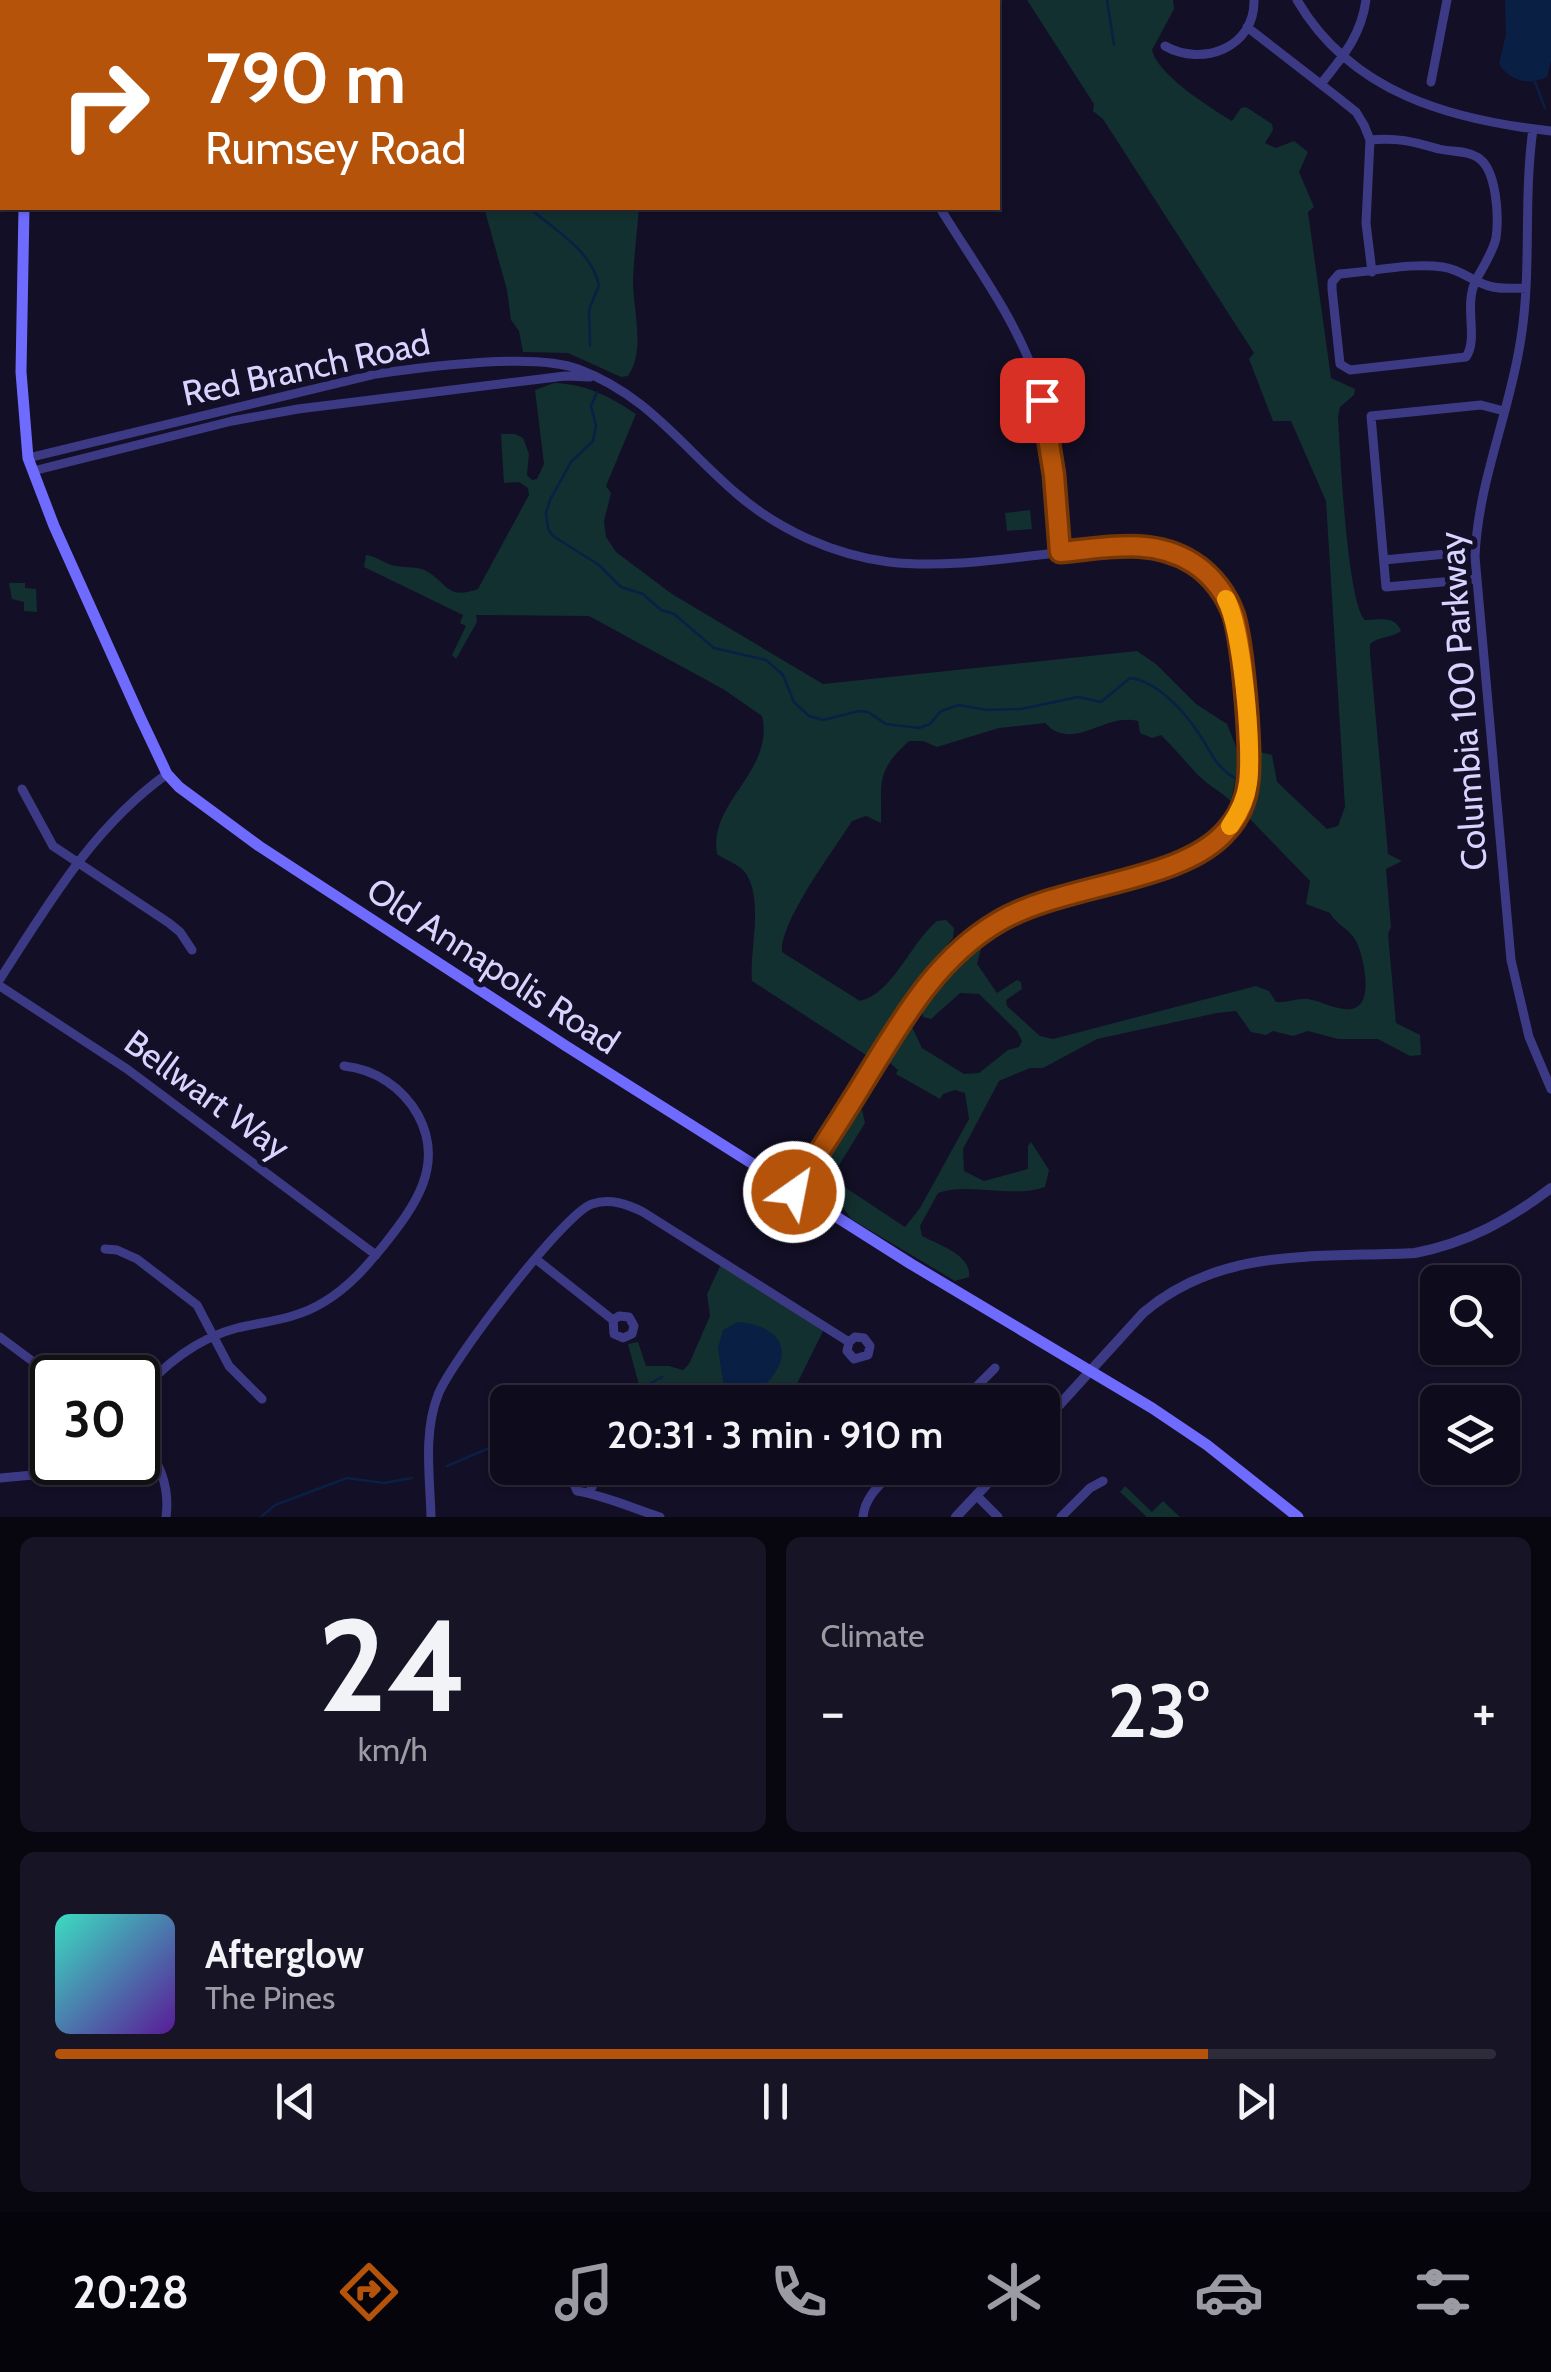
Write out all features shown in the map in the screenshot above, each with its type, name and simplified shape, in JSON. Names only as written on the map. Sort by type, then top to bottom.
[{"type":"main road","name":"Old Annapolis Road","points":[[24,210],[21,372],[31,465],[54,526],[167,774],[194,800],[259,846],[794,1192],[1092,1370],[1194,1436],[1298,1517]]},
{"type":"street","points":[[1164,46],[1188,55],[1210,55],[1230,46],[1247,27],[1254,0]]},
{"type":"street","points":[[1297,0],[1312,24],[1343,57],[1374,80],[1426,106],[1476,121],[1551,132]]},
{"type":"street","points":[[1321,84],[1360,32],[1366,0]]},
{"type":"street","points":[[1432,82],[1447,0]]},
{"type":"street","points":[[1247,27],[1356,112],[1370,140],[1366,223],[1372,272]]},
{"type":"street","name":"Columbia 100 Parkway","points":[[1533,130],[1525,203],[1526,288],[1521,342],[1482,492],[1476,579],[1510,960],[1525,1024],[1551,1088]]},
{"type":"street","points":[[1370,140],[1412,139],[1482,160],[1492,179],[1494,245],[1476,280],[1468,305],[1472,344],[1466,357],[1344,368],[1338,359],[1332,282],[1340,274],[1432,266],[1448,268],[1476,280],[1495,288],[1526,288]]},
{"type":"street","points":[[941,210],[1003,310],[1035,377],[1050,450],[1060,552]]},
{"type":"street","name":"Red Branch Road","points":[[31,465],[340,382],[426,367],[543,362],[577,368],[646,405],[758,510],[794,532],[828,546],[875,559],[921,563],[1134,546],[1158,548],[1197,565],[1217,585],[1230,606],[1238,636],[1250,767],[1242,806],[1216,842],[1190,860],[1040,902],[973,938],[928,982],[794,1192]]},
{"type":"street","name":"Red Branch Road","points":[[31,465],[298,408],[565,376],[595,377]]},
{"type":"street","points":[[1476,579],[1386,587],[1371,416],[1482,405],[1504,411]]},
{"type":"street","points":[[1384,560],[1446,554]]},
{"type":"street","points":[[0,982],[76,863],[111,820],[167,774]]},
{"type":"street","points":[[22,790],[45,836],[76,863],[169,923],[192,950]]},
{"type":"street","name":"Bellwart Way","points":[[0,982],[127,1068],[376,1255]]},
{"type":"street","points":[[160,1375],[183,1354],[215,1336],[307,1311],[352,1282],[419,1198],[428,1171],[428,1142],[419,1117],[402,1094],[371,1072],[344,1066]]},
{"type":"street","points":[[1060,1405],[1121,1334],[1156,1302],[1217,1270],[1281,1257],[1432,1250],[1484,1232],[1551,1188]]},
{"type":"street","points":[[431,1517],[429,1440],[437,1396],[452,1368],[536,1260],[570,1218],[589,1205],[630,1205],[848,1342]]},
{"type":"street","points":[[105,1249],[138,1259],[186,1295],[205,1315],[228,1366],[262,1398]]},
{"type":"street","points":[[536,1260],[614,1320]]},
{"type":"street","points":[[0,1338],[30,1360]]},
{"type":"street","points":[[978,1385],[995,1368]]},
{"type":"street","points":[[160,1471],[168,1500],[166,1517]]},
{"type":"street","points":[[0,1478],[30,1474]]},
{"type":"street","points":[[1061,1517],[1090,1488],[1103,1481]]},
{"type":"street","points":[[863,1517],[868,1498],[881,1485]]},
{"type":"street","points":[[956,1517],[986,1485]]},
{"type":"street","points":[[591,1490],[609,1501],[660,1517]]},
{"type":"street","points":[[976,1495],[998,1517]]},
{"type":"green space","points":[[1027,0],[1173,0],[1174,9],[1152,50],[1164,70],[1232,121],[1246,107],[1272,124],[1273,130],[1265,143],[1276,148],[1294,141],[1308,152],[1299,172],[1314,207],[1308,212],[1331,378],[1355,389],[1354,395],[1340,407],[1338,416],[1353,586],[1365,620],[1391,620],[1401,631],[1374,641],[1370,653],[1388,854],[1402,861],[1386,869],[1396,1023],[1420,1035],[1421,1055],[1410,1056],[1378,1039],[1338,1039],[1308,1031],[1293,1036],[1273,1031],[1266,1035],[1251,1032],[1236,1011],[1097,1039],[1043,1068],[1030,1068],[999,1081],[963,1149],[964,1171],[984,1181],[1028,1169],[1031,1142],[1049,1170],[1045,1187],[1032,1190],[964,1189],[938,1193],[920,1226],[922,1236],[953,1252],[969,1269],[969,1277],[955,1281],[851,1219],[819,1172],[824,1155],[852,1113],[862,1110],[865,1123],[831,1178],[905,1227],[920,1208],[969,1119],[965,1093],[955,1090],[940,1099],[896,1074],[898,1070],[889,1062],[888,1053],[906,1026],[912,1027],[922,1048],[964,1074],[979,1073],[1008,1050],[1019,1047],[1022,1041],[1017,1031],[979,994],[960,993],[931,1019],[923,1017],[923,1007],[934,986],[983,942],[977,964],[997,993],[1017,980],[1021,982],[1022,989],[1006,1000],[1007,1006],[1040,1036],[1053,1039],[1256,986],[1269,991],[1276,1002],[1308,999],[1350,1009],[1361,1004],[1366,987],[1359,947],[1353,937],[1330,913],[1306,904],[1310,881],[1249,818],[1260,752],[1272,755],[1277,782],[1327,829],[1338,826],[1345,807],[1326,501],[1291,421],[1273,421],[1249,359],[1254,353],[1103,119],[1093,111],[1094,104]]},
{"type":"green space","points":[[639,210],[633,281],[637,342],[628,376],[621,377],[568,353],[523,352],[519,331],[511,320],[507,290],[485,211]]},
{"type":"green space","points":[[554,383],[597,392],[636,414],[606,486],[611,493],[604,521],[606,537],[616,552],[672,594],[823,684],[1137,651],[1156,664],[1196,704],[1227,724],[1240,757],[1231,801],[1201,778],[1161,735],[1152,738],[1140,733],[1138,721],[1113,722],[1067,734],[1045,723],[999,728],[937,747],[909,741],[885,770],[881,823],[866,816],[852,821],[799,905],[782,952],[860,1001],[882,988],[937,921],[946,920],[954,928],[953,938],[919,978],[866,1055],[752,981],[754,895],[744,871],[717,854],[717,835],[722,818],[759,753],[762,716],[723,689],[589,616],[476,615],[477,622],[456,659],[452,655],[466,626],[460,623],[463,615],[364,567],[366,555],[392,565],[424,570],[454,592],[478,589],[529,495],[528,488],[519,482],[504,483],[501,434],[523,438],[529,454],[527,475],[537,479],[544,464],[535,390]]},
{"type":"green space","points":[[1030,510],[1032,529],[1007,531],[1005,513]]},
{"type":"green space","points":[[9,583],[25,583],[25,588],[36,589],[37,612],[24,611],[24,602],[12,599]]},
{"type":"green space","points":[[722,1262],[825,1327],[796,1385],[639,1385],[628,1344],[638,1342],[646,1366],[683,1370],[710,1316],[707,1294]]},
{"type":"green space","points":[[1125,1486],[1152,1512],[1163,1501],[1180,1517],[1147,1517],[1120,1492]]},
{"type":"water","points":[[1505,0],[1551,0],[1551,61],[1547,77],[1520,80],[1499,64],[1506,34]]},
{"type":"water","points":[[738,1322],[759,1326],[773,1334],[782,1356],[778,1369],[764,1385],[724,1385],[718,1348],[723,1330]]},
{"type":"waterway","points":[[1107,0],[1114,45]]},
{"type":"waterway","points":[[1535,82],[1545,108]]},
{"type":"waterway","points":[[531,210],[571,242],[595,273],[599,285],[589,310],[590,346]]},
{"type":"waterway","points":[[597,392],[591,406],[596,426],[593,441],[571,462],[550,500],[546,513],[548,529],[599,565],[621,587],[643,594],[661,610],[674,614],[714,648],[766,660],[783,675],[794,702],[809,716],[823,720],[859,711],[868,712],[886,724],[919,728],[930,724],[941,711],[959,705],[987,710],[1021,709],[1078,697],[1101,702],[1130,678],[1150,685],[1178,707],[1218,764],[1235,778]]},
{"type":"waterway","points":[[647,1385],[662,1377]]},
{"type":"waterway","points":[[447,1466],[490,1448]]},
{"type":"waterway","points":[[261,1517],[275,1505],[347,1478],[384,1483],[412,1478]]},
{"type":"slow traffic","points":[[1226,599],[1238,636],[1250,767],[1242,806],[1230,826]]},
{"type":"route","points":[[794,1192],[928,982],[956,952],[1020,909],[1190,860],[1229,829],[1246,794],[1249,753],[1238,636],[1230,606],[1197,565],[1170,552],[1147,546],[1060,552],[1054,475],[1042,400]]}]
